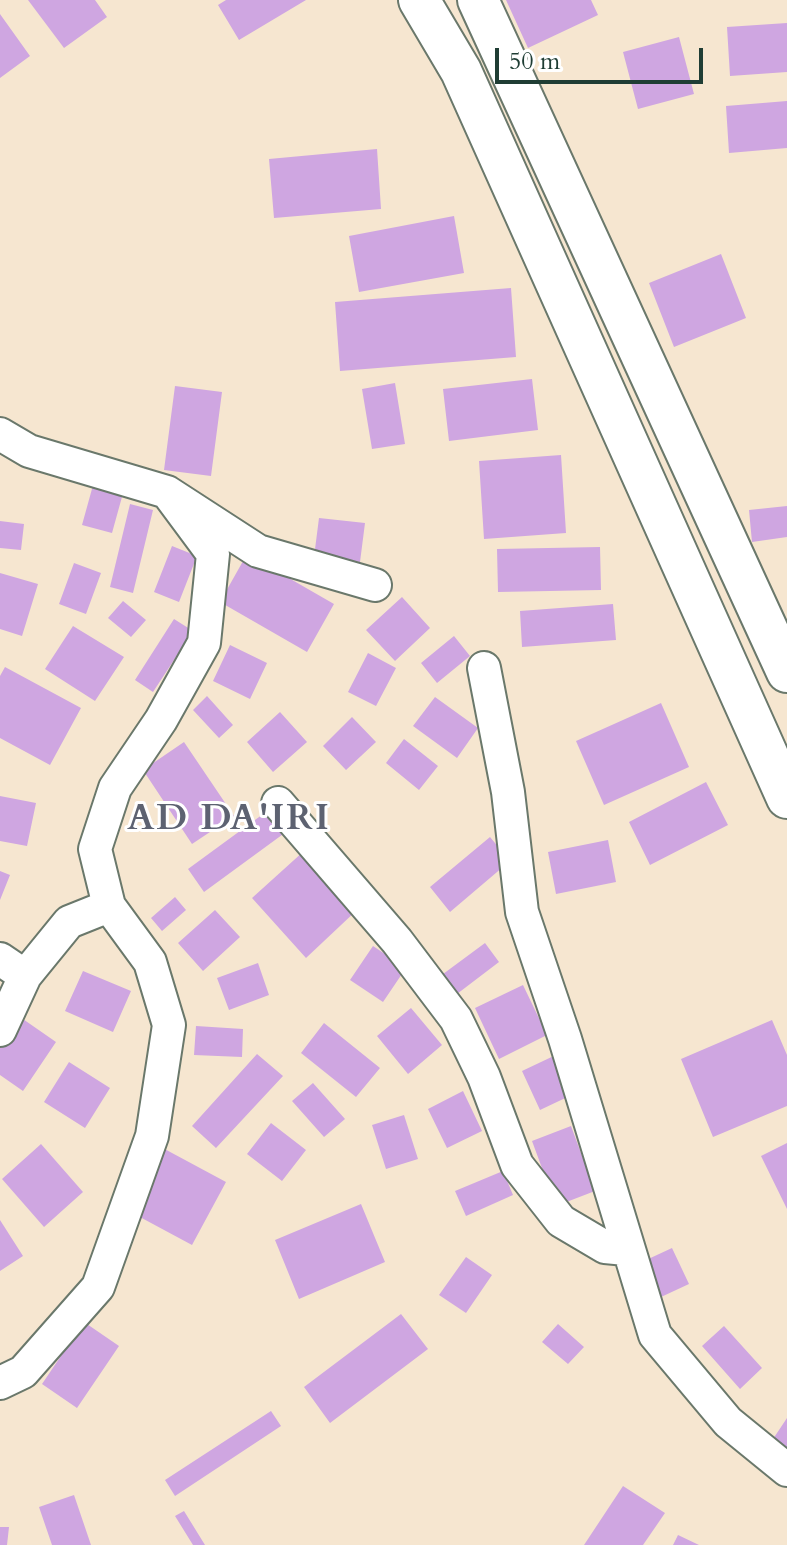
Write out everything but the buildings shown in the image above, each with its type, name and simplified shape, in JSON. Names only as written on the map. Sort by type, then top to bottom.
[{"type":"main road","points":[[419,0],[461,71],[787,798]]},
{"type":"main road","points":[[478,0],[780,657],[728,667]]},
{"type":"street","points":[[0,434],[29,451],[167,492],[258,551],[375,585]]},
{"type":"street","points":[[0,1383],[23,1372],[98,1287],[152,1136],[169,1025],[150,962],[109,906],[95,849],[115,788],[161,720],[204,643],[213,554],[167,492]]},
{"type":"street","points":[[484,668],[508,792],[522,912],[565,1039],[626,1249],[655,1335],[728,1422],[787,1470]]},
{"type":"street","points":[[278,803],[397,941],[456,1019],[484,1077],[517,1165],[561,1221],[605,1247],[626,1249]]},
{"type":"street","points":[[0,1030],[13,968],[69,922],[109,906]]},
{"type":"district","name":"AD DA'IRI","points":[[229,821]]}]
